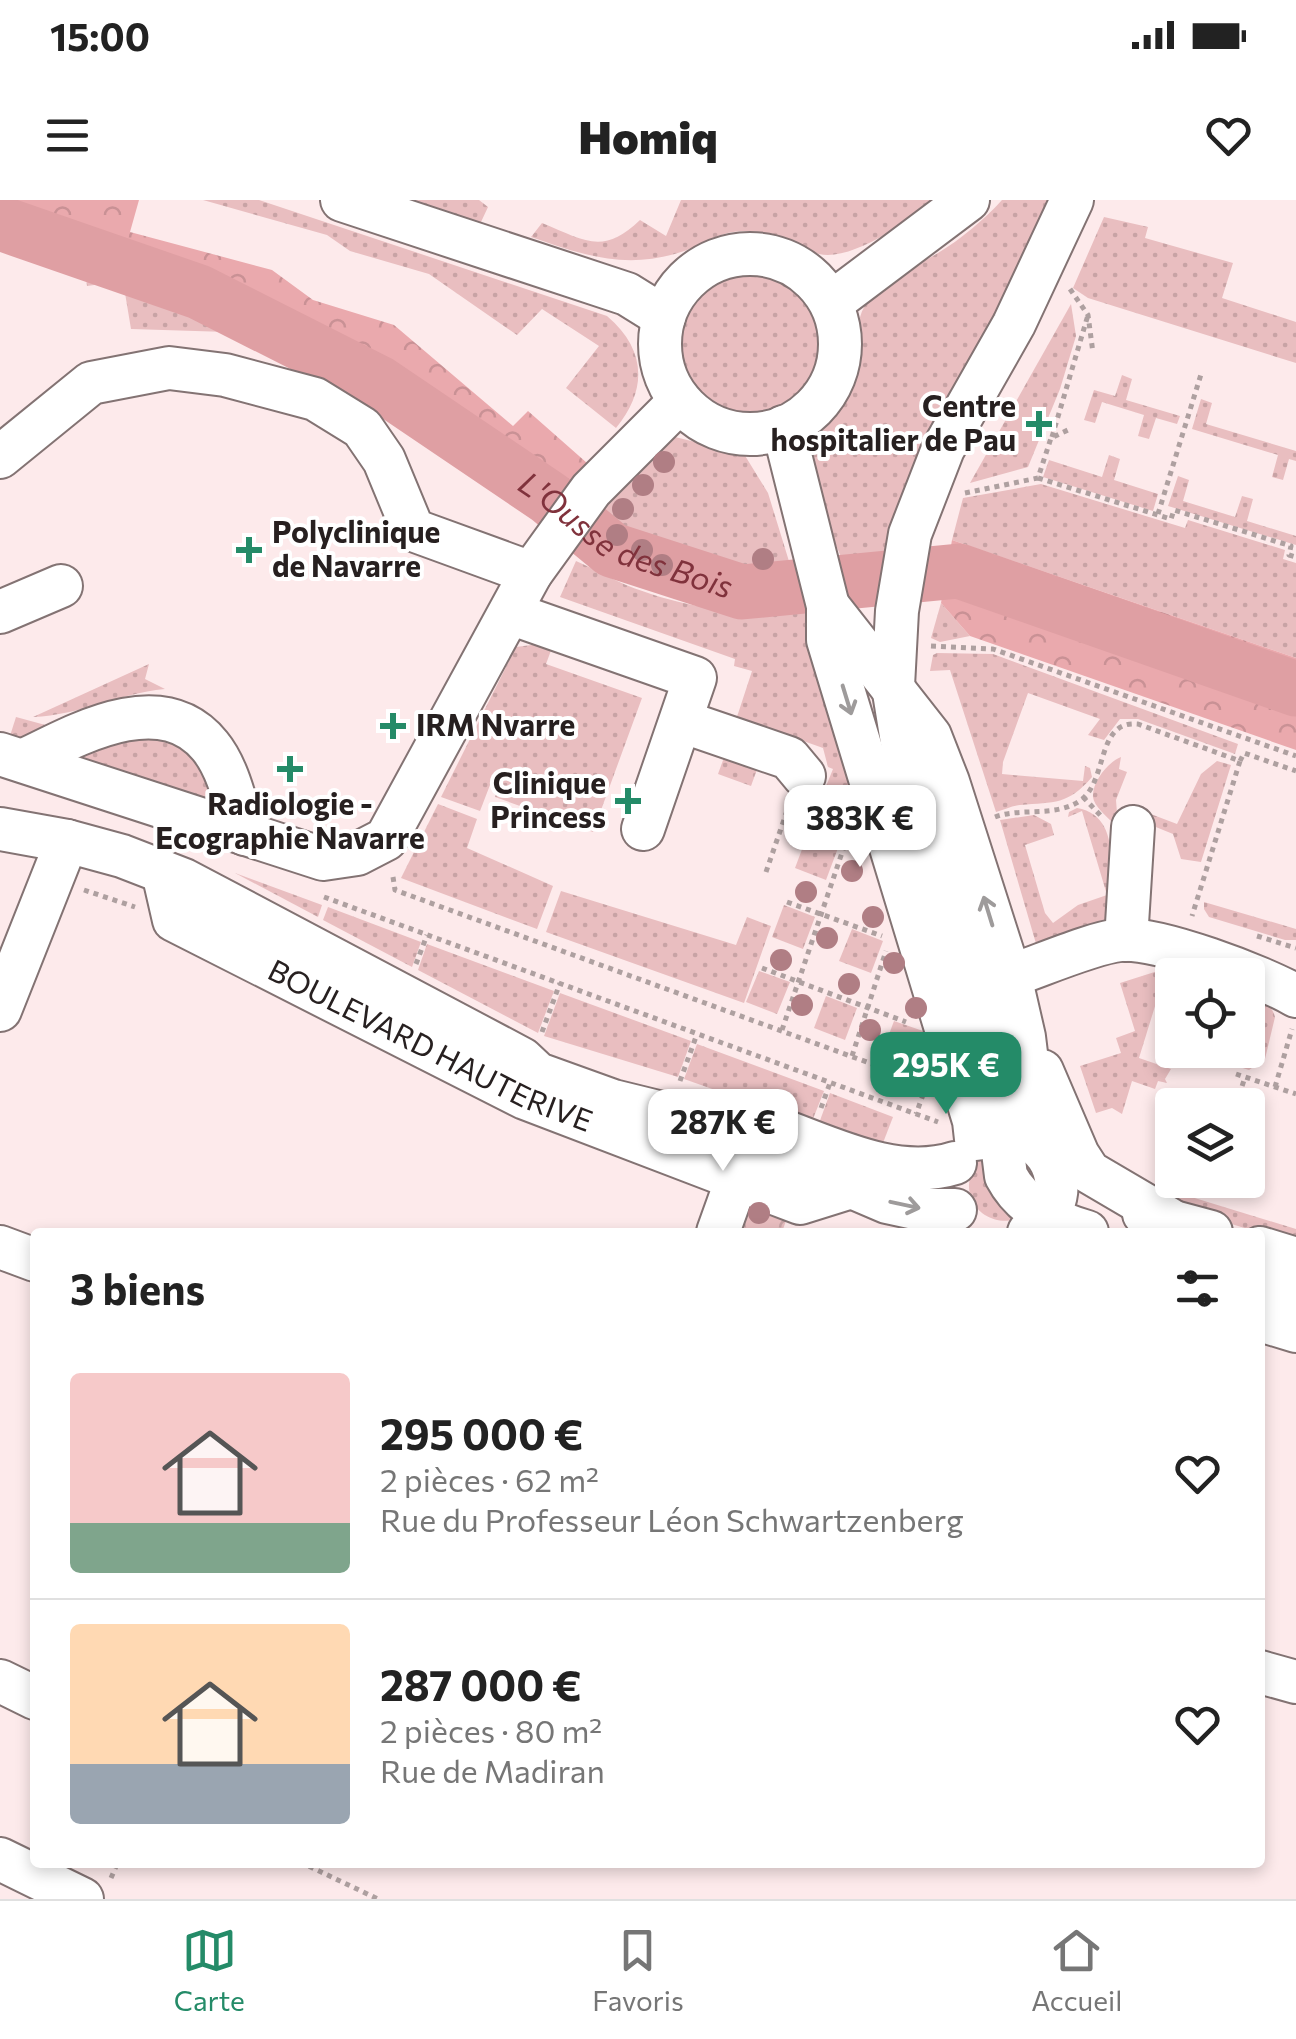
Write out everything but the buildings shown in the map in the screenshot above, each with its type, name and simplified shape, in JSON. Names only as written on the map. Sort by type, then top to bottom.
[{"type":"street","points":[[342,200],[627,294],[664,317]]},
{"type":"street","points":[[831,303],[968,200]]},
{"type":"street","points":[[988,1140],[993,1072],[907,773],[893,686],[896,611],[910,534],[943,450],[1014,324],[1072,200]]},
{"type":"street","points":[[758,254],[788,262],[813,279],[831,303],[839,327],[840,352],[835,376],[823,398],[783,428],[756,434],[727,430],[701,420],[680,400],[665,375],[660,346],[664,317],[678,290],[700,268],[728,256],[758,254]]},
{"type":"street","points":[[0,457],[91,383],[169,368],[225,374],[315,399],[362,428],[384,460],[413,530],[531,573]]},
{"type":"street","points":[[11,758],[323,859],[357,854],[386,839],[531,573],[590,490],[680,400]]},
{"type":"street","points":[[783,428],[828,606],[828,640],[988,1140],[1014,1191],[1079,1228]]},
{"type":"street","points":[[0,612],[61,586]]},
{"type":"street","points":[[828,606],[930,736],[1010,976],[1024,1038],[1078,1155],[1089,1172],[1169,1219]]},
{"type":"street","points":[[510,613],[695,678],[643,829]]},
{"type":"street","points":[[11,758],[111,723],[140,718],[168,720],[193,732],[211,747],[226,776],[246,834]]},
{"type":"street","points":[[680,721],[789,758],[803,774]]},
{"type":"street","points":[[1126,940],[1133,827]]},
{"type":"street","name":"BOULEVARD HAUTERIVE","points":[[0,830],[67,841],[163,872],[531,1048],[898,1169],[931,1170],[988,1140]]},
{"type":"street","points":[[0,1010],[67,841]]},
{"type":"street","name":"BOULEVARD HAUTERIVE","points":[[163,872],[174,920],[524,1098],[737,1179],[795,1218],[848,1188]]},
{"type":"street","points":[[1010,976],[1126,940],[1144,940],[1267,979],[1296,996]]},
{"type":"street","points":[[988,1140],[1024,1038]]},
{"type":"street","name":"BOULEVARD HAUTERIVE","points":[[531,1048],[538,1074],[752,1146],[848,1188],[966,1221]]},
{"type":"street","name":"BOULEVARD HAUTERIVE","points":[[966,1221],[950,1178],[988,1140]]},
{"type":"street","points":[[719,1228],[737,1179]]},
{"type":"street","points":[[1045,1212],[1113,1208],[1169,1219],[1209,1215]]},
{"type":"street","points":[[0,1247],[30,1258]]},
{"type":"street","points":[[1265,1250],[1296,1260]]},
{"type":"street","points":[[1265,1289],[1296,1299]]},
{"type":"street","points":[[1265,1322],[1296,1331]]},
{"type":"street","points":[[1265,1673],[1296,1682]]},
{"type":"street","points":[[0,1859],[82,1899]]},
{"type":"path","points":[[1065,283],[1088,315],[1094,352]]},
{"type":"path","points":[[1038,478],[1088,315]]},
{"type":"path","points":[[1158,514],[1202,371]]},
{"type":"path","points":[[1051,438],[1070,430]]},
{"type":"path","points":[[953,496],[1038,478],[1172,519],[1174,510],[1291,546],[1289,555],[1296,557]]},
{"type":"path","points":[[923,646],[993,649],[1296,756]]},
{"type":"path","points":[[1240,761],[1244,753],[1296,771]]},
{"type":"path","points":[[766,872],[803,774]]},
{"type":"path","points":[[782,1031],[852,826]]},
{"type":"path","points":[[386,839],[395,890],[927,1084],[916,1114]]},
{"type":"path","points":[[311,892],[988,1140]]},
{"type":"path","points":[[787,902],[889,939],[852,1056]]},
{"type":"path","points":[[414,971],[427,934]]},
{"type":"path","points":[[762,968],[912,1024]]},
{"type":"path","points":[[531,1048],[560,984]]},
{"type":"path","points":[[1274,1087],[1296,1016]]},
{"type":"path","points":[[680,1081],[697,1034]]},
{"type":"path","points":[[1236,1074],[1296,1094]]},
{"type":"path","points":[[1241,1088],[1245,1077]]},
{"type":"path","points":[[313,1868],[378,1899]]},
{"type":"green space","points":[[0,200],[139,200],[130,232],[272,270],[313,300],[394,325],[513,426],[528,411],[587,463],[561,491],[390,378],[122,244],[0,211]]},
{"type":"green space","points":[[203,200],[259,200],[607,316],[620,329],[635,356],[638,370],[634,399],[616,428],[566,388],[599,346],[542,309],[517,335],[429,274],[350,251],[327,235]]},
{"type":"green space","points":[[397,200],[479,200],[488,207],[481,222]]},
{"type":"green space","points":[[681,200],[936,200],[880,237],[832,255],[746,231],[720,235],[681,252],[641,260],[604,258],[531,237],[542,223],[582,239],[604,241],[640,220],[666,236]]},
{"type":"green space","points":[[1002,200],[1053,200],[885,558],[847,572],[819,503],[814,450],[854,384],[863,309],[883,286],[955,242]]},
{"type":"green space","points":[[1104,217],[1148,227],[1145,238],[1233,263],[1222,298],[1296,322],[1296,363],[1088,298],[1073,288]]},
{"type":"green space","points":[[84,261],[190,298],[227,332],[131,329],[123,281],[87,286]]},
{"type":"green space","points":[[749,270],[776,276],[799,291],[814,314],[820,341],[814,368],[799,391],[776,406],[749,412],[722,406],[699,391],[684,368],[678,341],[684,314],[699,291],[722,276]]},
{"type":"green space","points":[[1071,304],[1076,336],[1060,389],[1028,467],[970,483]]},
{"type":"green space","points":[[1122,375],[1132,379],[1126,400],[1180,416],[1177,424],[1156,418],[1149,439],[1138,436],[1144,415],[1102,402],[1095,423],[1084,420],[1094,390],[1115,396]]},
{"type":"green space","points":[[1201,399],[1212,403],[1206,424],[1296,451],[1296,461],[1289,459],[1283,480],[1272,477],[1278,455],[1192,429]]},
{"type":"green space","points":[[675,437],[744,454],[768,493],[796,584],[743,589],[613,548],[589,528],[640,463]]},
{"type":"green space","points":[[1109,455],[1120,459],[1114,480],[1158,494],[1153,511],[1043,477],[1049,460],[1102,477]]},
{"type":"green space","points":[[1178,476],[1189,480],[1183,501],[1235,517],[1242,496],[1253,499],[1247,521],[1296,536],[1296,545],[1168,506]]},
{"type":"green space","points":[[1041,484],[1185,528],[1188,520],[1285,550],[1283,559],[1296,563],[1296,658],[952,540],[963,498]]},
{"type":"green space","points":[[952,540],[1296,658],[1296,750],[970,636],[941,603]]},
{"type":"green space","points":[[576,561],[626,585],[692,605],[757,612],[804,610],[850,764],[849,810],[820,801],[833,769],[828,767],[823,748],[795,738],[733,729],[752,671],[734,666],[735,659],[560,597]]},
{"type":"green space","points":[[941,603],[970,636],[940,642],[931,638]]},
{"type":"green space","points":[[553,645],[546,664],[642,698],[593,832],[495,797],[498,788],[490,785],[480,811],[441,797],[516,647]]},
{"type":"green space","points":[[993,654],[1238,744],[1235,754],[1138,719],[1120,719],[1104,740],[1088,735],[1100,719],[1028,693],[1002,774],[1083,781],[1085,766],[1090,768],[1092,777],[1076,793],[1060,800],[996,812],[950,670],[930,671],[933,655]]},
{"type":"green space","points":[[149,664],[145,679],[165,689],[33,717]]},
{"type":"green space","points":[[16,717],[60,729],[36,740],[9,739]]},
{"type":"green space","points":[[150,733],[192,749],[222,815],[69,760],[95,747]]},
{"type":"green space","points":[[726,752],[759,764],[751,786],[718,774]]},
{"type":"green space","points":[[1121,757],[1119,769],[1127,772],[1116,800],[1117,813],[1148,813],[1177,824],[1201,774],[1217,761],[1231,765],[1201,862],[1181,859],[1173,834],[1146,823],[1113,823],[1098,807],[1093,797],[1095,785],[1106,768]]},
{"type":"green space","points":[[438,804],[477,819],[467,848],[553,886],[537,929],[401,878]]},
{"type":"green space","points":[[1077,808],[1093,814],[1109,839],[1111,875],[1104,925],[1037,947],[1000,820],[1034,815],[1051,824],[1054,835],[1025,845],[1045,913],[1053,923],[1078,905],[1107,895],[1082,811],[1068,817]]},
{"type":"green space","points":[[807,836],[838,848],[826,880],[795,868]]},
{"type":"green space","points":[[235,873],[322,905],[318,917]]},
{"type":"green space","points":[[561,891],[736,945],[747,917],[771,926],[744,1003],[546,932]]},
{"type":"green space","points":[[1204,902],[1296,929],[1296,940],[1209,917]]},
{"type":"green space","points":[[784,905],[815,917],[803,949],[772,937]]},
{"type":"green space","points":[[328,907],[421,942],[412,967],[323,920]]},
{"type":"green space","points":[[852,929],[883,941],[871,973],[839,961]]},
{"type":"green space","points":[[427,944],[554,991],[538,1033],[418,970]]},
{"type":"green space","points":[[759,971],[790,982],[777,1014],[746,1002]]},
{"type":"green space","points":[[1155,972],[1155,1006],[1139,1058],[1155,1064],[1155,1068],[1171,1069],[1165,1079],[1167,1083],[1158,1081],[1155,1089],[1132,1081],[1122,1114],[1112,1108],[1096,1113],[1080,1066],[1121,1053],[1116,1038],[1135,1031],[1120,983]]},
{"type":"green space","points":[[560,993],[691,1041],[678,1077],[544,1036]]},
{"type":"green space","points":[[826,996],[857,1008],[845,1040],[814,1028]]},
{"type":"green space","points":[[1265,1003],[1275,1017],[1265,1059]]},
{"type":"green space","points":[[894,1021],[926,1032],[913,1064],[882,1053]]},
{"type":"green space","points":[[697,1044],[824,1091],[811,1124],[684,1079]]},
{"type":"green space","points":[[830,1093],[893,1117],[881,1148],[818,1126]]},
{"type":"green space","points":[[981,1158],[992,1192],[1015,1220],[989,1217],[973,1202],[969,1181]]},
{"type":"green space","points":[[1110,1172],[1155,1186],[1155,1195]]},
{"type":"green space","points":[[741,1187],[791,1207],[783,1228],[726,1228]]},
{"type":"green space","points":[[1161,1198],[1195,1198],[1296,1229],[1296,1244],[1265,1234],[1265,1228],[1244,1228]]},
{"type":"waterway","name":"L'Ousse des Bois","points":[[0,223],[199,292],[379,383],[549,498],[612,550],[742,592],[959,571],[1296,689]]},
{"type":"place","name":"Centre hospitalier de Pau","points":[[1039,424]]},
{"type":"place","name":"Polyclinique de Navarre","points":[[249,550]]},
{"type":"place","name":"IRM Nvarre","points":[[393,726]]},
{"type":"place","name":"Radiologie - Ecographie Navarre","points":[[290,769]]},
{"type":"place","name":"Clinique Princess","points":[[628,801]]}]
